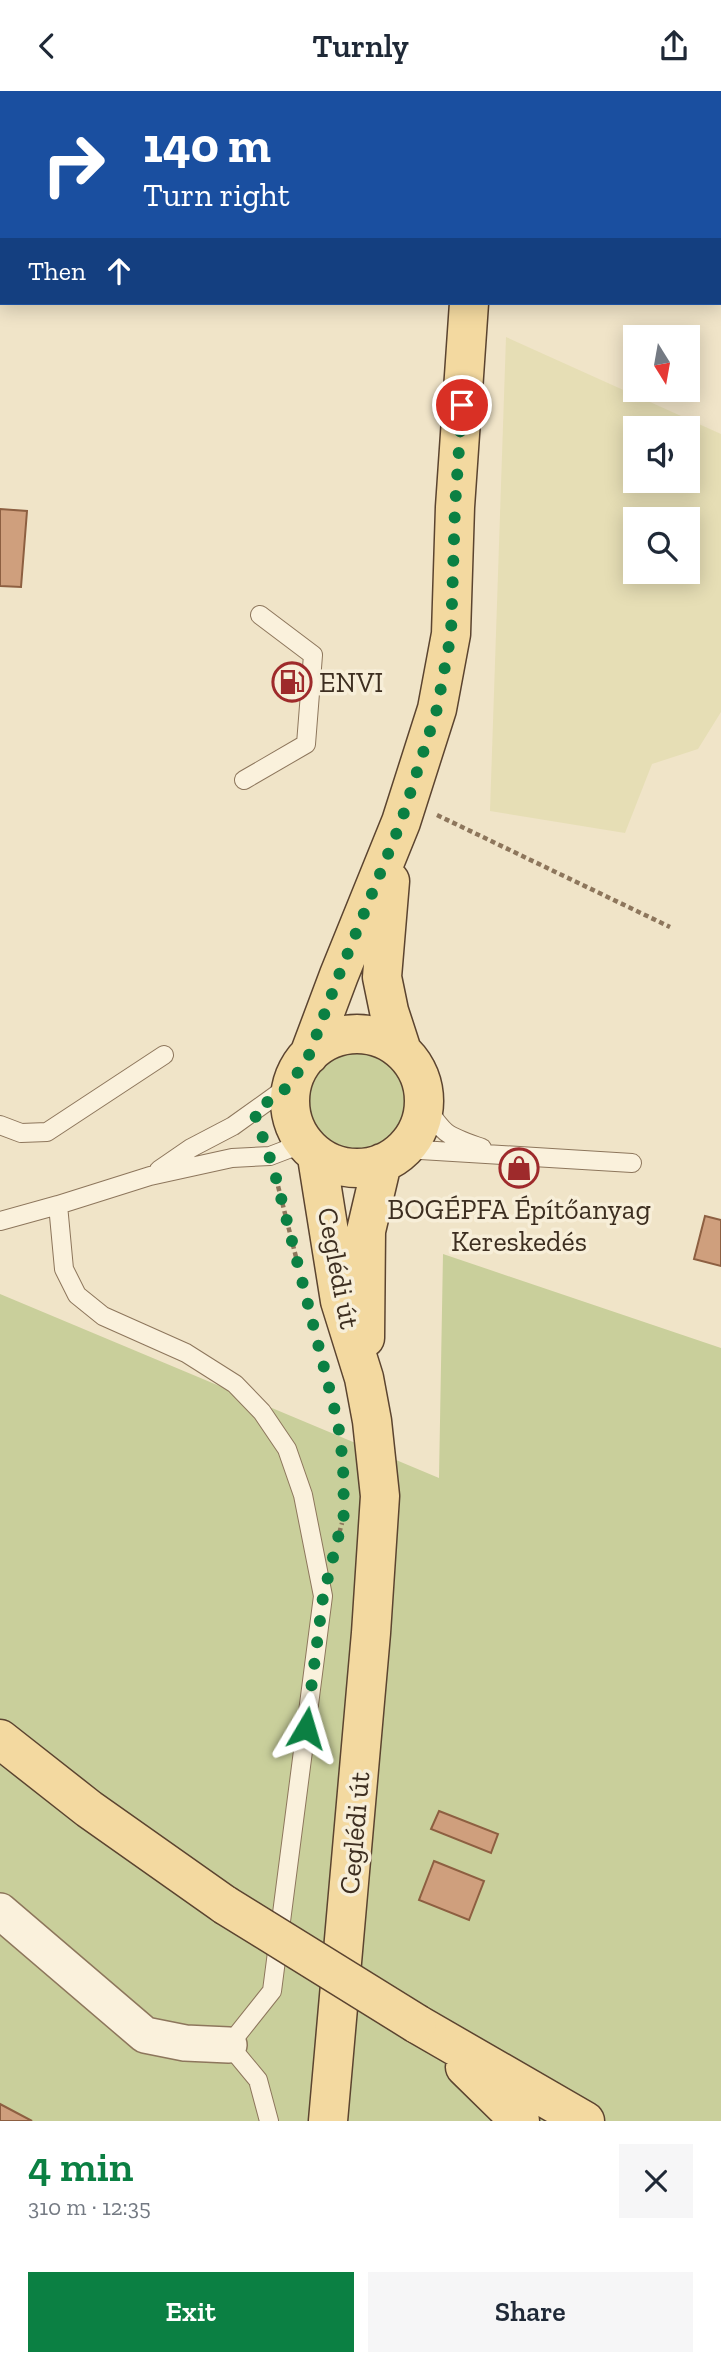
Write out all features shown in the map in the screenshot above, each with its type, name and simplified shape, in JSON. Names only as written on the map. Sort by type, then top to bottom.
[{"type":"main road","points":[[404,811],[387,909],[382,977],[389,1011],[402,1051],[419,1075],[424,1089],[424,1104],[419,1128],[393,1156],[366,1167],[331,1164],[314,1153],[295,1125],[292,1112],[301,1069],[404,811],[437,709],[451,634],[455,507],[469,305]]},
{"type":"main road","points":[[301,1069],[323,1044],[338,1037],[355,1034],[372,1036],[388,1041],[402,1051]]},
{"type":"main road","name":"Ceglédi út","points":[[314,1153],[340,1301],[364,1378],[373,1421],[380,1496],[370,1646],[328,2121]]},
{"type":"main road","name":"Ceglédi út","points":[[364,1378],[366,1231],[393,1156]]},
{"type":"main road","points":[[0,1739],[89,1809],[225,1905],[424,2029],[585,2121]]},
{"type":"main road","points":[[424,2029],[520,2121]]},
{"type":"street","points":[[0,1911],[145,2035],[185,2043],[229,2045]]},
{"type":"lane","points":[[244,780],[306,744],[313,655],[260,615]]},
{"type":"lane","points":[[0,1125],[21,1133],[47,1132],[164,1055]]},
{"type":"lane","points":[[150,1176],[191,1147],[233,1126],[301,1069]]},
{"type":"lane","points":[[424,1104],[440,1128],[450,1137],[499,1154]]},
{"type":"lane","points":[[0,1221],[150,1176],[232,1159],[270,1156],[292,1148],[314,1153]]},
{"type":"lane","points":[[393,1156],[499,1154],[632,1163]]},
{"type":"lane","points":[[58,1205],[64,1269],[77,1295],[103,1316],[186,1353],[235,1384],[262,1412],[287,1449],[303,1495],[323,1597],[272,1991],[229,2045],[258,2080],[269,2121]]},
{"type":"path","points":[[404,811],[670,927]]},
{"type":"path","points":[[270,1156],[298,1265]]},
{"type":"path","points":[[323,1597],[344,1514]]},
{"type":"shaded area","points":[[506,337],[623,390],[623,403],[652,403],[681,416],[623,416],[623,493],[700,493],[700,425],[721,434],[721,712],[698,749],[652,764],[625,833],[490,811]]},
{"type":"green space","points":[[359,1049],[379,1053],[396,1064],[407,1081],[411,1101],[407,1121],[396,1138],[379,1149],[359,1153],[339,1149],[322,1138],[311,1121],[307,1101],[311,1081],[322,1064],[339,1053]]},
{"type":"green space","points":[[443,1254],[721,1348],[721,2121],[0,2121],[0,1294],[439,1478]]},
{"type":"building","points":[[0,509],[27,511],[21,587],[0,586]]},
{"type":"building","points":[[705,1216],[721,1220],[721,1266],[694,1259]]},
{"type":"building","points":[[439,1811],[498,1834],[491,1853],[431,1829]]},
{"type":"building","points":[[434,1861],[484,1881],[469,1920],[419,1900]]},
{"type":"building","points":[[0,2104],[32,2121],[0,2121]]},
{"type":"place","name":"ENVI","points":[[292,682]]},
{"type":"place","name":"BOGÉPFA Építőanyag Kereskedés","points":[[519,1168]]},
{"type":"route","points":[[306,1728],[323,1597],[344,1514],[343,1463],[338,1423],[278,1184],[254,1112],[293,1083],[302,1063],[309,1055],[401,822],[437,709],[451,634],[462,405]]}]
